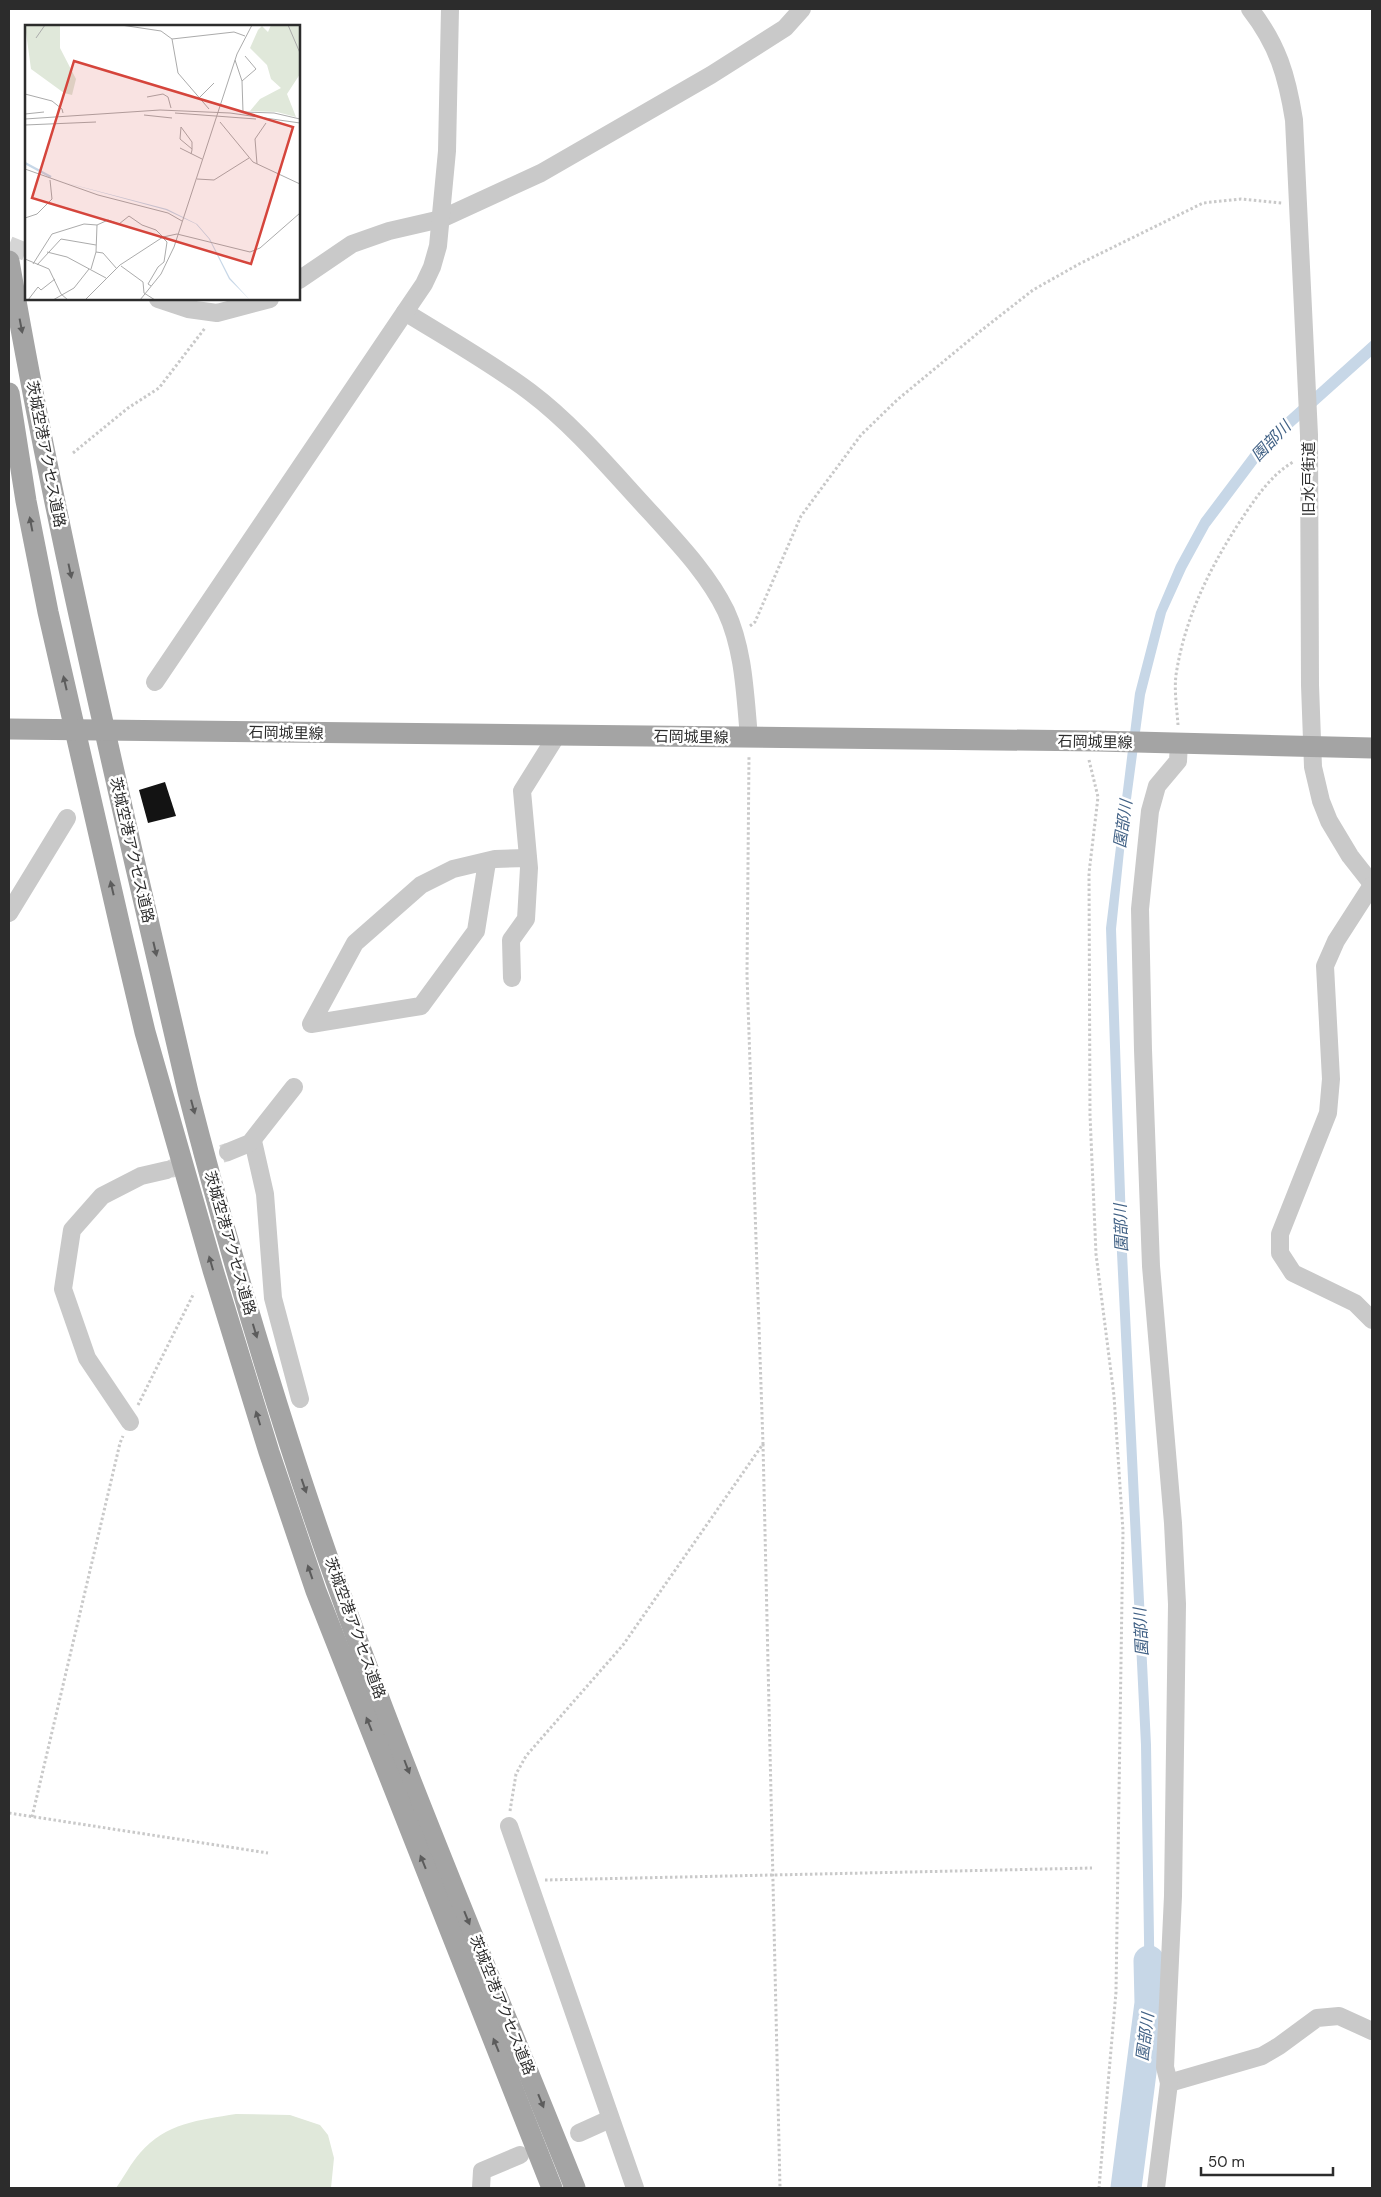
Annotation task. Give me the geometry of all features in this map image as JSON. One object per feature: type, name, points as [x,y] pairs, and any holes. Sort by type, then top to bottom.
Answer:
[{"type":"main road","name":"茨城空港アクセス道路","points":[[9,261],[56,502],[105,731],[190,1099],[234,1264],[290,1444],[338,1586],[415,1789],[575,2188]]},
{"type":"main road","name":"茨城空港アクセス道路","points":[[9,394],[26,501],[48,612],[145,1032],[213,1270],[269,1452],[316,1591],[552,2188]]},
{"type":"main road","name":"石岡城里線","points":[[9,730],[749,737],[1093,751],[1169,743],[1372,748]]},
{"type":"street","points":[[155,682],[406,312],[424,284],[432,267],[438,246],[447,151],[450,9]]},
{"type":"street","points":[[300,279],[352,244],[389,231],[441,219],[541,173],[711,75],[785,28],[802,9]]},
{"type":"street","name":"旧水戸街道","points":[[1250,9],[1273,43],[1288,82],[1294,120],[1309,435],[1311,745],[1316,786],[1328,821],[1350,856],[1372,884]]},
{"type":"street","points":[[161,300],[188,309],[217,313],[266,300]]},
{"type":"street","points":[[406,312],[491,365],[531,393],[582,438],[703,573],[726,612],[735,635],[744,680],[749,737]]},
{"type":"street","points":[[512,978],[511,940],[526,919],[528,858],[522,791],[557,735]]},
{"type":"street","points":[[1156,2188],[1169,2083],[1165,2067],[1173,1896],[1177,1604],[1173,1523],[1151,1266],[1140,909],[1150,812],[1157,786],[1178,761],[1169,743]]},
{"type":"street","points":[[9,913],[67,818]]},
{"type":"street","points":[[487,862],[476,931],[421,1006],[311,1024],[355,943],[421,885],[453,869],[495,859],[528,858]]},
{"type":"street","points":[[1372,884],[1336,941],[1325,966],[1331,1079],[1328,1113],[1280,1234],[1280,1254],[1293,1273],[1355,1303],[1372,1320]]},
{"type":"street","points":[[228,1152],[253,1141],[294,1087]]},
{"type":"street","points":[[253,1141],[266,1194],[273,1298],[300,1399]]},
{"type":"street","points":[[130,1422],[87,1358],[63,1289],[72,1230],[102,1196],[141,1176],[167,1170]]},
{"type":"street","points":[[509,1826],[635,2188]]},
{"type":"street","points":[[1169,2083],[1262,2056],[1317,2018],[1338,2016],[1372,2031]]},
{"type":"street","points":[[580,2133],[610,2120]]},
{"type":"street","points":[[481,2188],[482,2171],[520,2155]]},
{"type":"path","points":[[735,635],[747,630],[754,622],[801,516],[861,435],[897,400],[1033,290],[1079,264],[1203,202],[1241,199],[1297,204]]},
{"type":"path","points":[[73,453],[128,408],[159,388],[217,313]]},
{"type":"path","points":[[1169,743],[1176,677],[1187,626],[1208,575],[1237,526],[1265,485],[1286,466],[1308,453]]},
{"type":"path","points":[[749,737],[748,975],[762,1444],[780,2188]]},
{"type":"path","points":[[1093,751],[1098,797],[1088,873],[1090,1125],[1096,1254],[1114,1396],[1123,1531],[1116,1992],[1099,2188]]},
{"type":"path","points":[[32,1817],[120,1443],[194,1293]]},
{"type":"path","points":[[509,1826],[512,1790],[516,1774],[526,1756],[623,1645],[762,1444]]},
{"type":"path","points":[[9,1813],[268,1853]]},
{"type":"path","points":[[527,1880],[1092,1868]]},
{"type":"shaded area","points":[[236,2114],[290,2115],[320,2125],[328,2135],[334,2158],[331,2188],[116,2188],[140,2153],[161,2135],[184,2124]]},
{"type":"water","points":[[1372,340],[1372,356],[1267,450],[1209,527],[1186,569],[1166,613],[1145,695],[1124,851],[1116,929],[1127,1253],[1151,1745],[1155,2003],[1145,2003],[1141,1745],[1117,1253],[1106,928],[1135,693],[1156,612],[1176,565],[1201,519],[1259,442]]},
{"type":"building","points":[[165,782],[176,816],[148,823],[139,790]]},
{"type":"waterway","name":"園部川","points":[[1126,2188],[1150,2003],[1149,1961]]},
{"type":"tunnel","points":[[9,245],[25,252]]},
{"type":"tunnel","points":[[170,1169],[228,1152]]}]
